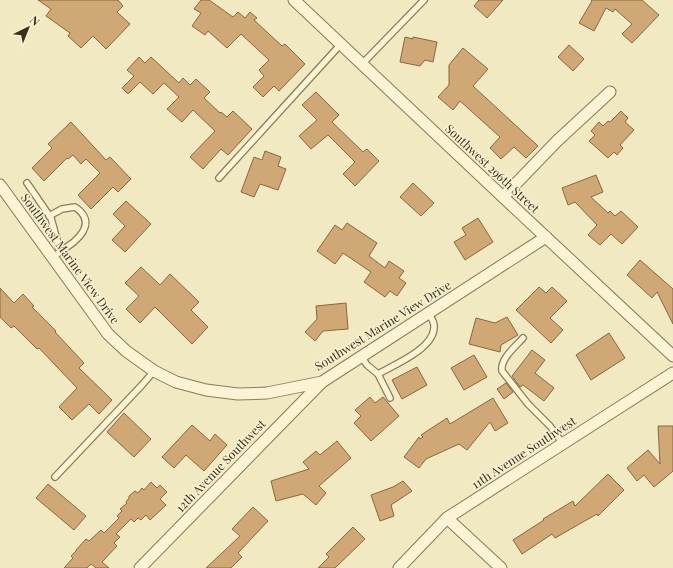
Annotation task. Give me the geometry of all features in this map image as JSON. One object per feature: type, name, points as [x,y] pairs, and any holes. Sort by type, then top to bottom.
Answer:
[{"type":"street","name":"Southwest 296th Street","points":[[294,0],[673,356]]},
{"type":"street","points":[[502,197],[557,141],[610,92]]},
{"type":"street","name":"Southwest Marine View Drive","points":[[0,185],[56,255],[108,334],[126,351],[154,371],[176,382],[206,390],[238,394],[267,392],[322,382],[546,237]]},
{"type":"street","name":"11th Avenue Southwest","points":[[399,568],[447,518],[673,373]]},
{"type":"street","name":"12th Avenue Southwest","points":[[140,568],[322,382]]},
{"type":"street","points":[[447,518],[501,568]]},
{"type":"lane","points":[[362,64],[424,0]]},
{"type":"lane","points":[[219,178],[341,44]]},
{"type":"lane","points":[[27,183],[49,216],[56,255],[68,247],[83,232],[86,226],[85,218],[75,207],[62,209],[49,216]]},
{"type":"lane","points":[[378,374],[423,348],[432,336],[434,328],[434,323],[428,313]]},
{"type":"lane","points":[[522,338],[505,359],[502,371],[528,404],[550,426],[563,444]]},
{"type":"lane","points":[[361,356],[367,365],[378,374],[390,398]]},
{"type":"lane","points":[[55,477],[154,371]]},
{"type":"building","points":[[38,0],[118,0],[123,6],[117,12],[130,24],[106,49],[93,36],[81,48],[68,36],[70,33],[46,16],[51,9]]},
{"type":"building","points":[[201,0],[209,0],[233,17],[238,12],[245,18],[250,12],[257,18],[254,20],[282,46],[285,44],[305,64],[279,91],[274,86],[263,97],[253,87],[264,76],[259,70],[269,60],[241,34],[227,48],[208,31],[205,35],[192,26],[201,13],[194,9]]},
{"type":"building","points":[[479,0],[503,0],[487,18],[474,6]]},
{"type":"building","points":[[591,0],[642,0],[659,15],[632,43],[622,34],[632,24],[615,9],[613,12],[606,8],[594,31],[579,23],[592,1]]},
{"type":"building","points":[[405,37],[413,39],[413,37],[437,42],[433,62],[425,60],[420,66],[400,62]]},
{"type":"building","points":[[569,45],[584,59],[573,71],[558,57]]},
{"type":"building","points":[[463,48],[488,69],[473,86],[538,146],[526,158],[514,147],[501,159],[490,148],[500,137],[460,101],[453,110],[438,97],[449,85],[449,65]]},
{"type":"building","points":[[139,57],[145,63],[151,57],[179,83],[183,78],[190,85],[196,79],[210,92],[204,98],[220,113],[221,112],[227,117],[233,111],[252,129],[228,155],[221,149],[203,169],[190,157],[215,131],[193,110],[182,122],[167,109],[179,97],[164,83],[153,94],[140,82],[128,94],[122,88],[134,76],[127,70]]},
{"type":"building","points":[[316,92],[339,115],[332,122],[363,152],[367,149],[379,161],[355,186],[343,174],[355,162],[328,135],[311,149],[299,136],[317,120],[302,105]]},
{"type":"building","points":[[621,111],[628,118],[625,122],[634,130],[620,145],[623,148],[617,155],[614,152],[608,158],[589,141],[595,135],[591,131],[599,122],[603,126],[608,121],[610,122]]},
{"type":"building","points":[[71,122],[106,160],[110,157],[131,179],[118,192],[113,187],[91,209],[78,195],[100,173],[86,159],[81,164],[73,155],[68,159],[67,158],[44,181],[32,168],[52,148],[48,144]]},
{"type":"building","points":[[265,151],[281,157],[278,166],[286,169],[278,190],[260,184],[254,197],[241,192],[254,157],[262,160]]},
{"type":"building","points":[[596,175],[603,192],[591,197],[608,213],[610,211],[615,216],[621,211],[638,227],[622,244],[611,234],[600,245],[588,235],[597,225],[575,202],[568,205],[562,188]]},
{"type":"building","points":[[413,183],[434,203],[421,216],[400,197]]},
{"type":"building","points":[[126,201],[151,224],[125,252],[112,240],[125,226],[113,214]]},
{"type":"building","points":[[478,218],[493,242],[465,260],[454,242],[466,235],[462,228]]},
{"type":"building","points":[[347,223],[377,243],[369,256],[385,268],[389,261],[404,271],[399,278],[406,283],[397,296],[390,291],[385,297],[364,282],[371,272],[343,253],[335,264],[317,251],[335,225],[342,230]]},
{"type":"building","points":[[640,260],[673,289],[673,324],[657,292],[652,298],[627,275]]},
{"type":"building","points":[[141,267],[160,285],[170,274],[199,302],[191,310],[208,327],[192,344],[155,307],[140,323],[126,309],[139,296],[125,283]]},
{"type":"building","points":[[539,287],[546,293],[552,287],[567,301],[550,318],[563,330],[551,343],[516,310]]},
{"type":"building","points":[[0,288],[14,303],[23,294],[34,306],[32,307],[56,331],[55,332],[84,363],[79,368],[112,400],[99,414],[89,404],[72,420],[59,407],[77,388],[39,348],[37,349],[14,326],[11,328],[0,317]]},
{"type":"building","points":[[346,303],[348,329],[323,331],[315,341],[305,332],[317,319],[316,306]]},
{"type":"building","points":[[507,317],[518,335],[501,345],[500,352],[469,344],[476,318],[495,323]]},
{"type":"building","points":[[609,333],[625,358],[591,380],[576,355]]},
{"type":"building","points":[[532,350],[545,360],[535,373],[554,388],[544,401],[523,385],[520,387],[512,376]]},
{"type":"building","points":[[474,355],[487,377],[464,390],[451,368]]},
{"type":"building","points":[[417,367],[427,385],[402,399],[392,380]]},
{"type":"building","points":[[506,383],[513,392],[504,399],[497,389]]},
{"type":"building","points":[[370,397],[375,403],[383,397],[399,416],[371,441],[354,423],[361,416],[355,410]]},
{"type":"building","points":[[493,398],[508,423],[495,431],[490,422],[467,450],[459,444],[426,459],[419,468],[404,457],[419,437],[420,439],[423,437],[421,435],[447,418],[450,424]]},
{"type":"building","points":[[124,413],[151,439],[134,457],[107,432]]},
{"type":"building","points":[[192,425],[210,441],[215,434],[227,445],[204,471],[186,455],[174,468],[162,457]]},
{"type":"building","points":[[658,426],[673,426],[673,471],[654,487],[644,475],[637,481],[627,468],[648,450],[660,464]]},
{"type":"building","points":[[337,441],[351,458],[319,486],[326,493],[316,505],[303,494],[276,501],[271,481],[309,469],[303,462],[316,451],[320,455]]},
{"type":"building","points":[[608,474],[624,490],[598,516],[597,514],[555,538],[552,534],[522,554],[513,540],[544,520],[543,519],[573,501],[575,506]]},
{"type":"building","points":[[403,481],[412,491],[391,505],[394,516],[380,521],[371,495],[393,487]]},
{"type":"building","points":[[151,482],[157,488],[160,485],[167,492],[160,499],[166,505],[150,520],[146,515],[141,520],[138,518],[134,522],[131,519],[116,534],[120,537],[114,543],[117,546],[102,562],[109,568],[96,568],[91,564],[87,568],[64,568],[73,558],[71,556],[86,539],[89,541],[101,530],[104,533],[119,518],[117,516],[122,511],[120,509],[127,503],[126,502],[129,496],[135,491],[138,493],[142,488],[144,490]]},
{"type":"building","points":[[48,484],[86,516],[74,530],[36,498]]},
{"type":"building","points":[[253,507],[268,521],[238,553],[242,557],[231,568],[206,568],[240,536],[232,529]]},
{"type":"building","points":[[353,527],[365,539],[335,568],[318,568],[329,557],[326,554]]}]
